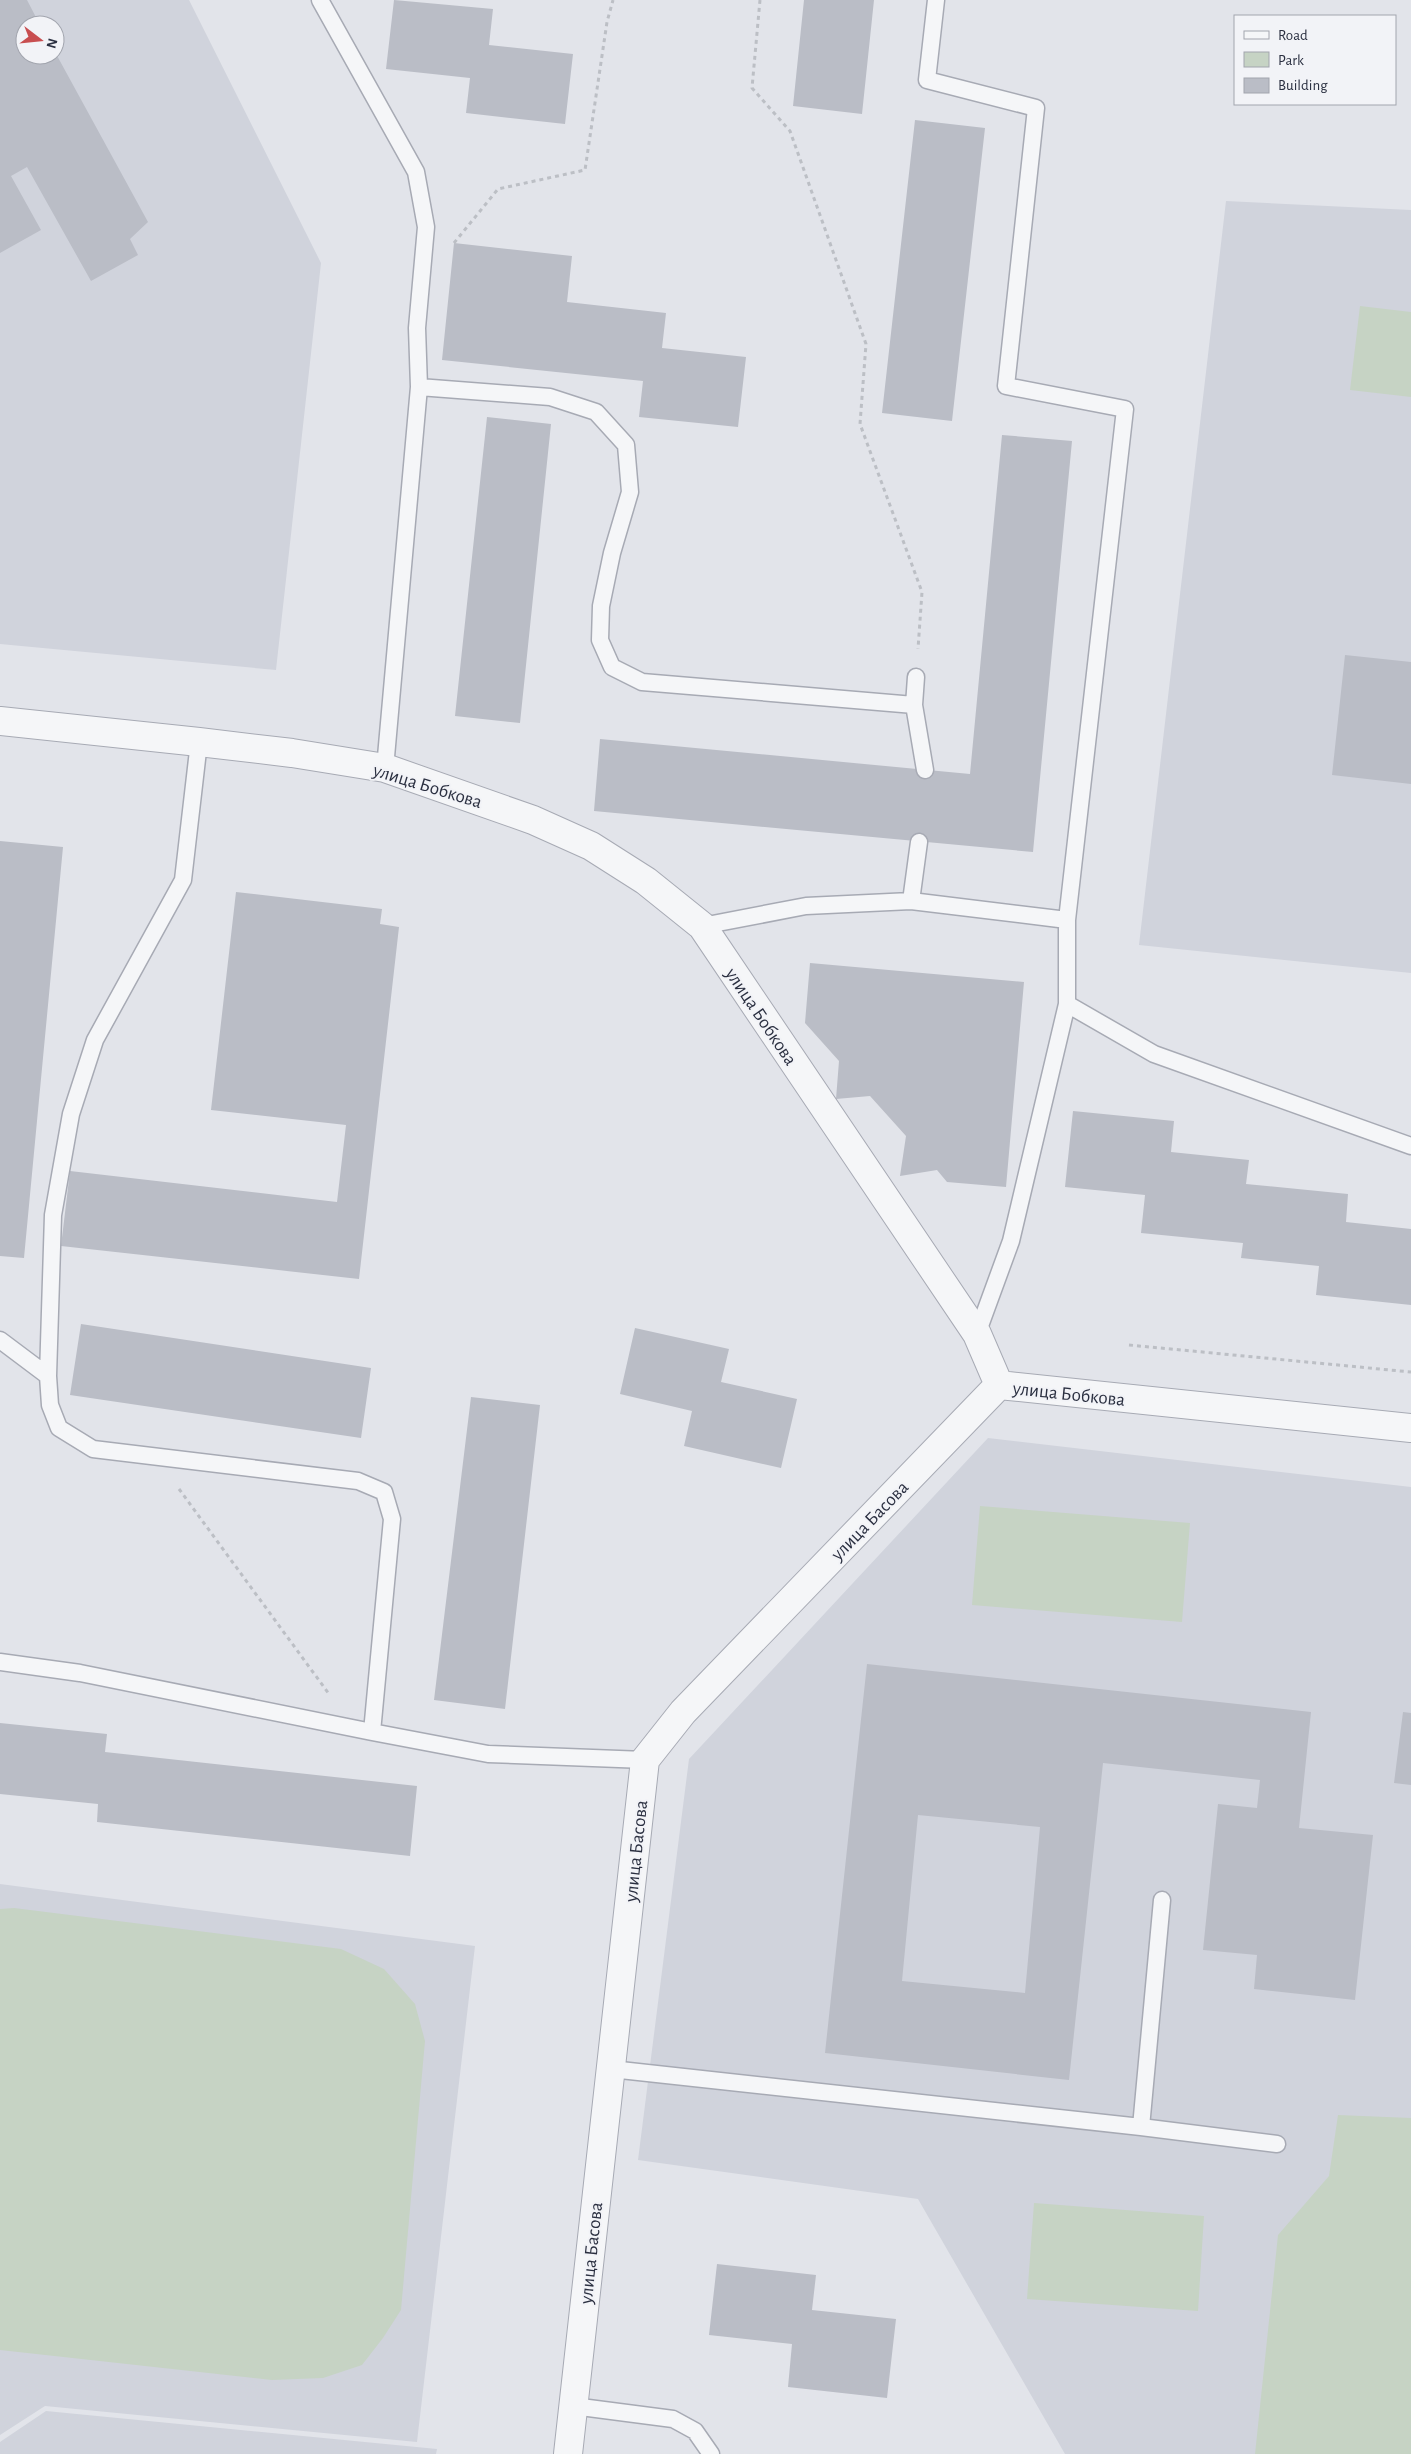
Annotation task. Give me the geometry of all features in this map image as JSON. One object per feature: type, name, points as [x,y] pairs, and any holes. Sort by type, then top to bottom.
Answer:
[{"type":"street","name":"улица Бобкова","points":[[0,721],[199,742],[384,768],[533,820],[591,846],[646,881],[702,926],[977,1334],[999,1385],[1411,1428]]},
{"type":"street","name":"улица Басова","points":[[568,2454],[645,1760],[683,1712],[999,1385]]},
{"type":"lane","points":[[320,0],[416,172],[426,227],[417,328],[419,387],[384,768]]},
{"type":"lane","points":[[936,0],[927,80],[1036,108],[1006,386],[1125,409],[1067,920],[1066,1004],[1012,1241],[977,1334]]},
{"type":"lane","points":[[419,387],[550,397],[596,412],[626,445],[630,492],[612,553],[601,606],[600,640],[612,667],[642,682],[914,705]]},
{"type":"lane","points":[[916,677],[914,705],[925,770]]},
{"type":"lane","points":[[199,742],[183,880],[95,1040],[71,1114],[53,1215],[48,1376],[50,1405],[59,1428],[93,1448],[156,1458],[358,1481],[384,1492],[392,1519],[372,1732]]},
{"type":"lane","points":[[911,901],[919,842]]},
{"type":"lane","points":[[702,926],[806,906],[911,901],[1067,920]]},
{"type":"lane","points":[[1066,1004],[1154,1054],[1411,1146]]},
{"type":"lane","points":[[0,1340],[48,1376]]},
{"type":"lane","points":[[0,1662],[80,1672],[355,1729],[488,1754],[645,1760]]},
{"type":"lane","points":[[1141,2127],[1162,1900]]},
{"type":"lane","points":[[611,2069],[1141,2127],[1277,2144]]},
{"type":"lane","points":[[573,2406],[673,2419],[695,2431],[711,2454]]},
{"type":"path","points":[[421,284],[498,189],[585,170],[607,22],[613,0]]},
{"type":"path","points":[[760,0],[752,88],[790,131],[866,344],[860,424],[922,592],[916,677]]},
{"type":"path","points":[[1129,1345],[1411,1372]]},
{"type":"path","points":[[156,1458],[355,1729]]},
{"type":"shaded area","points":[[0,0],[189,0],[321,263],[276,670],[0,644]]},
{"type":"shaded area","points":[[1226,201],[1411,210],[1411,973],[1139,945]]},
{"type":"shaded area","points":[[988,1438],[1411,1487],[1411,2454],[1065,2454],[918,2199],[638,2160],[689,1759]]},
{"type":"shaded area","points":[[0,1884],[475,1946],[417,2442],[45,2406],[0,2435]]},
{"type":"shaded area","points":[[46,2411],[437,2449],[436,2454],[0,2454],[0,2442]]},
{"type":"green space","points":[[1360,306],[1411,312],[1411,397],[1350,390]]},
{"type":"green space","points":[[980,1506],[1190,1523],[1182,1622],[972,1605]]},
{"type":"green space","points":[[14,1908],[341,1949],[384,1969],[415,2004],[425,2041],[401,2310],[383,2338],[362,2365],[323,2378],[272,2380],[0,2350],[0,1909]]},
{"type":"green space","points":[[1338,2115],[1411,2118],[1411,2454],[1255,2454],[1278,2235],[1329,2176]]},
{"type":"green space","points":[[1034,2203],[1204,2216],[1198,2311],[1027,2299]]},
{"type":"building","points":[[0,0],[27,0],[35,15],[15,15],[15,65],[62,65],[148,222],[130,239],[138,255],[91,281],[27,167],[11,176],[41,230],[0,253]]},
{"type":"building","points":[[394,0],[493,9],[489,45],[573,54],[565,124],[466,113],[470,78],[386,69]]},
{"type":"building","points":[[804,0],[874,0],[862,114],[793,106]]},
{"type":"building","points":[[915,120],[985,128],[952,421],[882,413]]},
{"type":"building","points":[[454,243],[572,256],[567,302],[666,313],[662,348],[746,357],[738,427],[639,417],[643,381],[442,360]]},
{"type":"building","points":[[487,417],[551,424],[520,723],[455,716]]},
{"type":"building","points":[[1002,435],[1072,441],[1033,852],[594,811],[600,739],[970,774]]},
{"type":"building","points":[[1345,655],[1411,662],[1411,784],[1332,775]]},
{"type":"building","points":[[0,841],[63,847],[24,1258],[0,1256]]},
{"type":"building","points":[[236,892],[382,909],[380,924],[399,927],[359,1279],[61,1246],[70,1171],[337,1202],[346,1125],[211,1110]]},
{"type":"building","points":[[810,963],[1024,982],[1006,1187],[947,1182],[937,1170],[900,1176],[906,1136],[870,1096],[836,1099],[839,1061],[805,1023]]},
{"type":"building","points":[[1073,1111],[1174,1121],[1171,1152],[1249,1160],[1246,1184],[1348,1194],[1346,1222],[1411,1229],[1411,1305],[1316,1295],[1319,1266],[1241,1258],[1243,1243],[1141,1233],[1145,1195],[1065,1187]]},
{"type":"building","points":[[81,1324],[371,1368],[361,1438],[70,1395]]},
{"type":"building","points":[[635,1328],[729,1349],[721,1382],[797,1399],[781,1468],[684,1446],[692,1411],[620,1394]]},
{"type":"building","points":[[471,1397],[540,1405],[505,1709],[434,1700]]},
{"type":"building","points":[[867,1664],[1311,1712],[1299,1828],[1373,1835],[1355,2000],[1254,1989],[1257,1955],[1203,1950],[1218,1804],[1257,1808],[1260,1780],[1103,1763],[1069,2080],[825,2053]],"holes":[[[918,1815],[1040,1827],[1025,1993],[902,1981]]]},
{"type":"building","points":[[1403,1712],[1411,1713],[1411,1785],[1394,1783]]},
{"type":"building","points":[[0,1723],[107,1734],[105,1752],[417,1786],[410,1856],[97,1822],[98,1804],[0,1794]]},
{"type":"building","points":[[717,2264],[816,2275],[812,2310],[896,2319],[887,2398],[788,2387],[792,2344],[709,2335]]}]
